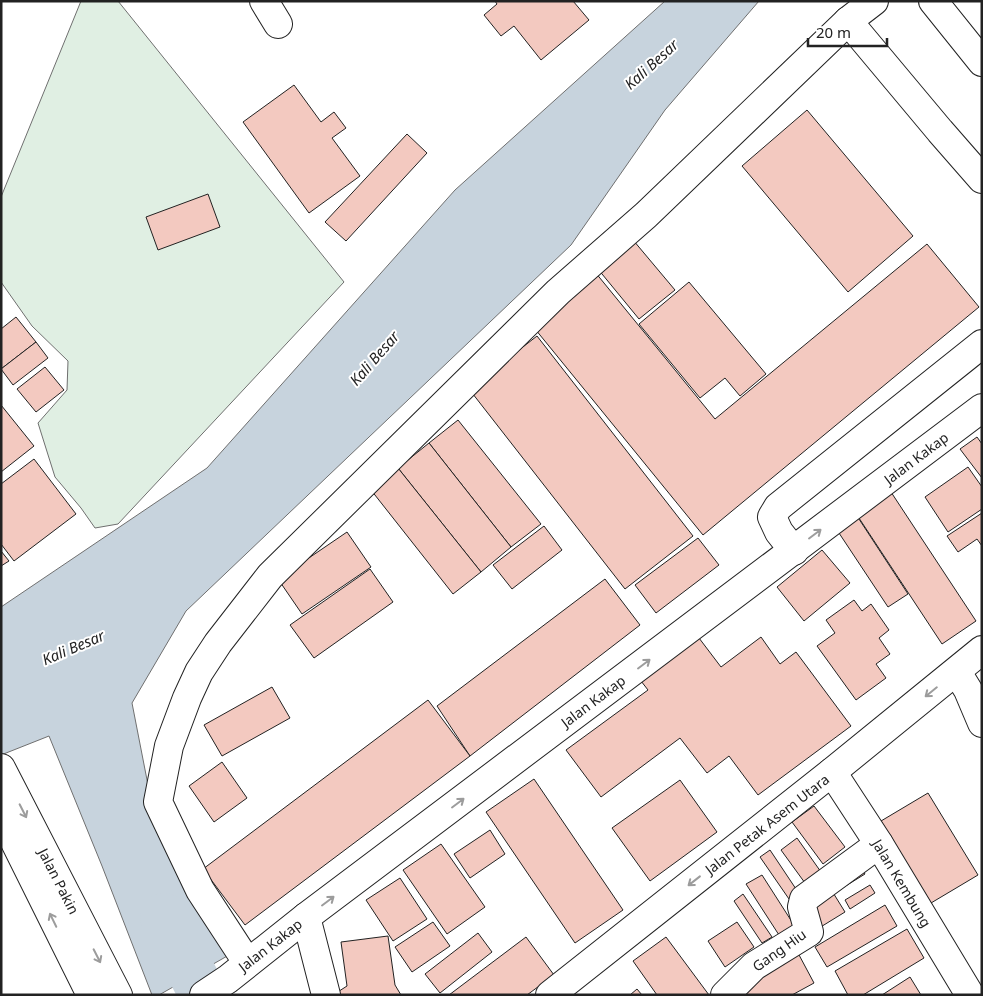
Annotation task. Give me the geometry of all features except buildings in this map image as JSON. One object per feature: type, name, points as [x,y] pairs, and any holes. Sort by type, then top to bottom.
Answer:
[{"type":"main road","points":[[264,1],[278,24]]},
{"type":"main road","points":[[238,971],[158,802],[169,746],[187,698],[199,672],[218,643],[270,576],[558,292],[646,215],[848,21],[874,1]]},
{"type":"main road","points":[[938,8],[982,62]]},
{"type":"main road","points":[[938,8],[982,73]]},
{"type":"main road","points":[[848,21],[982,179]]},
{"type":"main road","points":[[794,551],[775,525],[772,517],[778,507],[982,344]]},
{"type":"main road","name":"Jalan Kakap","points":[[204,995],[982,408]]},
{"type":"main road","name":"Jalan Petak Asem Utara","points":[[550,995],[832,772],[982,650]]},
{"type":"main road","points":[[957,672],[968,690],[982,723]]},
{"type":"main road","name":"Jalan Pakin","points":[[1,768],[118,995]]},
{"type":"main road","name":"Jalan Kembung","points":[[832,772],[879,844],[970,995]]},
{"type":"main road","name":"Jalan Pakin","points":[[1,814],[91,995]]},
{"type":"main road","name":"Gang Hiu","points":[[725,995],[754,966],[809,932],[802,908],[804,899],[879,844]]},
{"type":"main road","points":[[306,917],[326,995]]},
{"type":"green space","points":[[81,1],[118,1],[344,282],[118,524],[95,528],[55,477],[38,423],[67,390],[68,361],[32,326],[1,282],[1,197]]},
{"type":"water","name":"Kali Besar","points":[[665,1],[759,1],[665,110],[571,245],[186,611],[132,703],[148,785],[229,955],[159,995],[152,995],[49,736],[1,755],[1,607],[207,468],[455,190]]},
{"type":"waterway","points":[[164,917],[203,995]]}]
